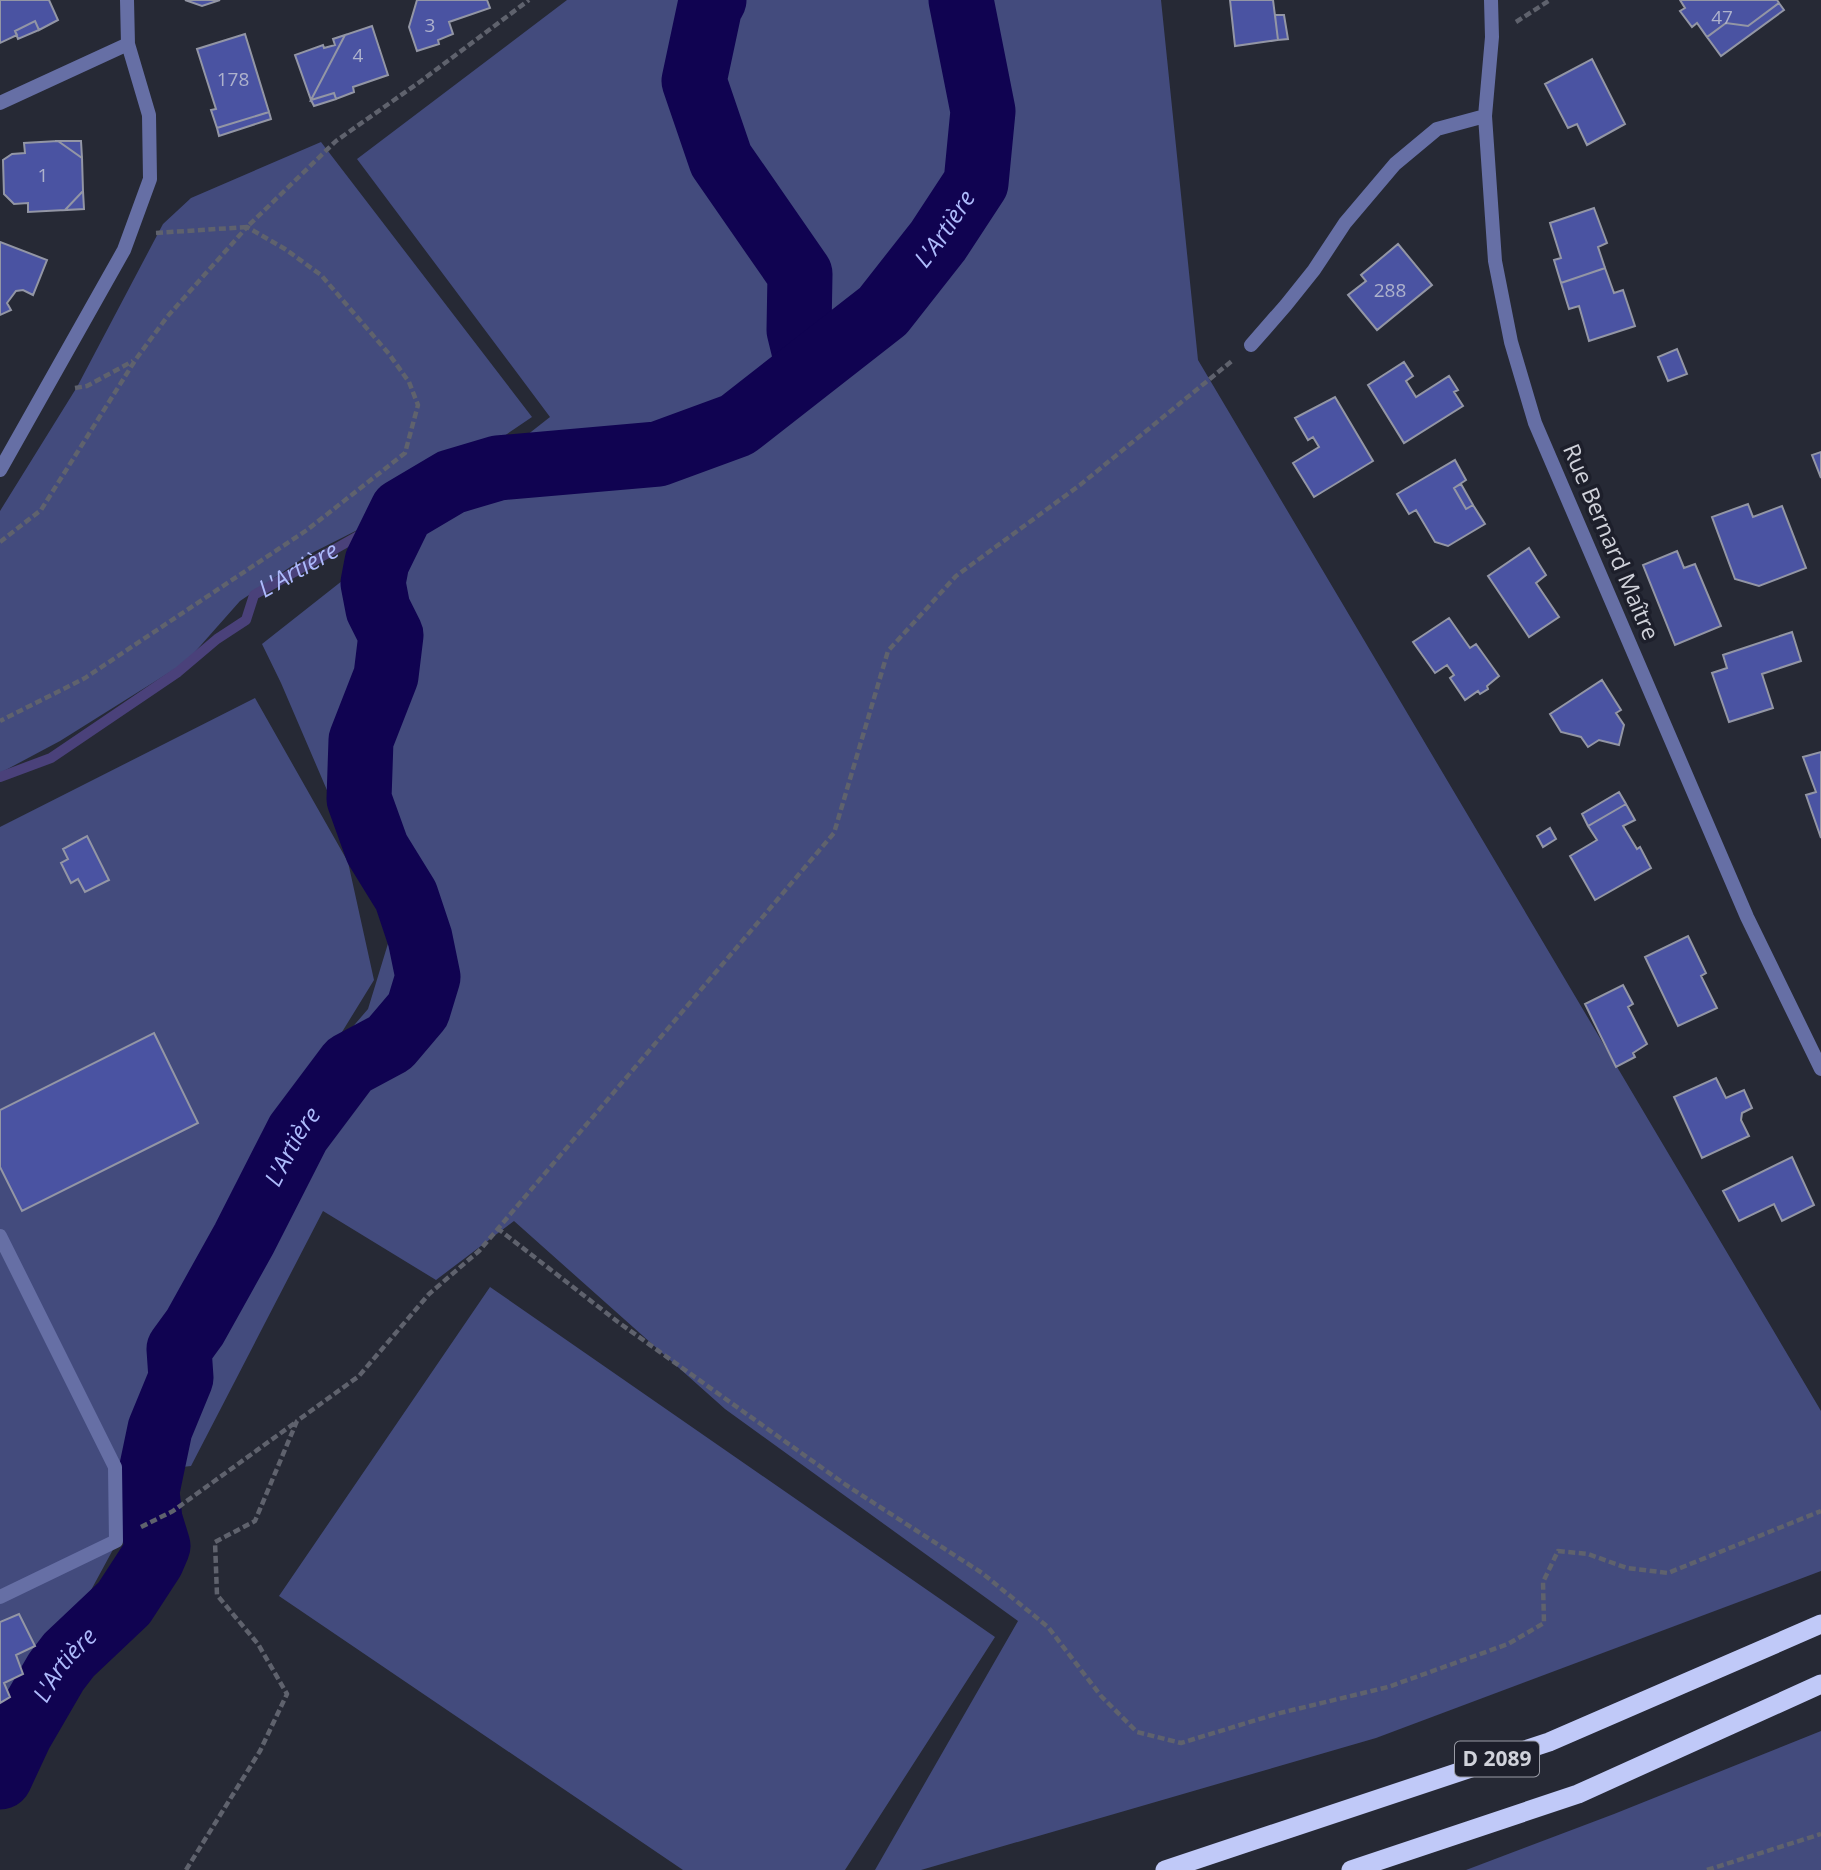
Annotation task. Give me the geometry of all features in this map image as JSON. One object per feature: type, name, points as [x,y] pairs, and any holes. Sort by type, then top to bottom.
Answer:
[{"type":"highway","name":"D 2089","points":[[1165,1870],[1549,1742],[1821,1625]]},
{"type":"highway","name":"D 2089","points":[[1350,1870],[1578,1794],[1821,1684]]},
{"type":"street","points":[[0,470],[47,391],[124,250],[150,178],[149,115],[128,44],[127,0]]},
{"type":"street","name":"Rue Bernard Maître","points":[[1491,0],[1492,37],[1485,116],[1495,261],[1511,342],[1535,423],[1747,917],[1821,1069]]},
{"type":"street","points":[[0,103],[128,44]]},
{"type":"street","points":[[1251,345],[1300,288],[1345,223],[1395,164],[1437,129],[1485,116]]},
{"type":"street","points":[[0,1236],[115,1467],[116,1541],[0,1597]]},
{"type":"path","points":[[0,542],[41,510],[136,359],[167,317],[247,227],[336,141],[529,0]]},
{"type":"path","points":[[1492,37],[1550,0]]},
{"type":"path","points":[[0,721],[85,678],[307,530],[405,453],[418,405],[409,382],[321,275],[285,249],[247,227],[156,234],[138,213]]},
{"type":"path","points":[[116,1541],[173,1511],[359,1376],[429,1294],[479,1251],[834,833],[888,651],[956,576],[1080,485],[1251,345]]},
{"type":"path","points":[[47,391],[87,386],[136,359]]},
{"type":"path","points":[[497,1228],[618,1322],[846,1485],[982,1573],[1048,1627],[1101,1696],[1137,1732],[1181,1742],[1276,1714],[1388,1688],[1508,1644],[1544,1623],[1543,1582],[1558,1551],[1588,1554],[1627,1568],[1668,1573],[1821,1511]]},
{"type":"path","points":[[186,1870],[260,1751],[287,1693],[258,1644],[217,1595],[215,1542],[255,1521],[298,1421]]},
{"type":"path","points":[[1707,1870],[1821,1834]]},
{"type":"shaded area","points":[[567,0],[1161,0],[1198,360],[1821,1411],[1821,1571],[1376,1738],[921,1870],[875,1870],[1018,1621],[725,1409],[514,1221],[436,1280],[323,1211],[191,1466],[140,1472],[135,1509],[77,1616],[0,1732],[0,827],[255,698],[348,862],[374,980],[326,1058],[368,1009],[390,937],[262,644],[550,417],[357,159]]},
{"type":"shaded area","points":[[321,142],[532,417],[389,514],[308,555],[240,601],[186,662],[60,741],[0,773],[0,511],[77,387],[163,224],[191,198]]},
{"type":"shaded area","points":[[490,1287],[995,1637],[845,1870],[683,1870],[279,1596]]},
{"type":"shaded area","points":[[1821,1731],[1821,1870],[1466,1870],[1614,1814]]},
{"type":"building","points":[[0,0],[49,0],[58,20],[39,30],[35,21],[15,31],[17,35],[0,43]]},
{"type":"building","points":[[185,0],[220,0],[202,6]]},
{"type":"building","points":[[417,0],[487,0],[490,8],[449,22],[453,34],[438,40],[439,44],[417,51],[409,27]]},
{"type":"building","points":[[1230,0],[1273,0],[1278,40],[1235,46]]},
{"type":"building","points":[[1680,0],[1777,0],[1779,3],[1748,26],[1726,23],[1707,37],[1697,23],[1692,27],[1680,11],[1685,8]]},
{"type":"building","points":[[1779,3],[1784,10],[1721,56],[1707,37],[1726,23],[1748,26]]},
{"type":"building","points":[[1275,15],[1284,15],[1288,39],[1278,40]]},
{"type":"building","points":[[35,21],[39,30],[18,39],[15,31]]},
{"type":"building","points":[[372,26],[388,75],[353,87],[354,92],[336,99],[334,93],[311,100],[345,35]]},
{"type":"building","points":[[245,34],[269,112],[217,128],[211,110],[216,109],[197,49]]},
{"type":"building","points":[[345,35],[311,100],[295,55],[323,45],[324,48],[335,45],[333,39]]},
{"type":"building","points":[[1592,59],[1625,124],[1587,145],[1577,124],[1568,128],[1545,84]]},
{"type":"building","points":[[334,93],[336,99],[314,106],[311,100]]},
{"type":"building","points":[[269,112],[271,119],[219,136],[217,128]]},
{"type":"building","points":[[58,141],[82,158],[83,191],[65,210],[28,212],[28,203],[14,204],[4,194],[3,160],[12,154],[25,153],[24,143]]},
{"type":"building","points":[[58,141],[81,141],[82,158]]},
{"type":"building","points":[[83,191],[84,209],[65,210]]},
{"type":"building","points":[[1594,208],[1607,243],[1598,247],[1605,268],[1561,283],[1554,260],[1561,258],[1550,223]]},
{"type":"building","points":[[0,242],[47,260],[33,295],[23,290],[16,291],[7,303],[11,310],[0,315]]},
{"type":"building","points":[[1398,244],[1432,285],[1377,330],[1348,295],[1366,281],[1361,275]]},
{"type":"building","points":[[1605,268],[1614,293],[1623,290],[1635,326],[1589,341],[1579,306],[1569,309],[1561,283]]},
{"type":"building","points":[[1677,349],[1687,374],[1668,381],[1658,357]]},
{"type":"building","points":[[1404,362],[1413,376],[1406,381],[1416,397],[1449,376],[1458,390],[1454,392],[1463,406],[1404,443],[1368,385]]},
{"type":"building","points":[[1335,397],[1373,461],[1314,497],[1293,463],[1319,447],[1313,437],[1308,440],[1295,418]]},
{"type":"building","points":[[1821,452],[1821,478],[1812,455]]},
{"type":"building","points":[[1455,460],[1466,480],[1454,488],[1466,509],[1473,505],[1485,524],[1448,546],[1435,542],[1416,510],[1409,514],[1397,494]]},
{"type":"building","points":[[1461,484],[1473,505],[1466,509],[1454,488]]},
{"type":"building","points":[[1748,504],[1753,517],[1782,506],[1806,568],[1759,586],[1735,579],[1712,517]]},
{"type":"building","points":[[1529,548],[1546,575],[1536,583],[1559,617],[1529,637],[1488,576]]},
{"type":"building","points":[[1677,551],[1684,568],[1695,564],[1721,626],[1675,645],[1643,565]]},
{"type":"building","points":[[1449,618],[1470,648],[1476,644],[1499,676],[1487,686],[1488,689],[1480,694],[1478,691],[1465,700],[1450,678],[1454,675],[1447,665],[1435,673],[1413,642]]},
{"type":"building","points":[[1792,632],[1801,661],[1762,674],[1773,708],[1729,722],[1712,673],[1727,668],[1723,655]]},
{"type":"building","points":[[1602,680],[1621,710],[1616,713],[1624,725],[1619,745],[1599,740],[1588,747],[1581,737],[1561,732],[1550,714]]},
{"type":"building","points":[[1821,752],[1821,838],[1806,795],[1816,792],[1803,757]]},
{"type":"building","points":[[1619,792],[1626,804],[1588,826],[1582,814]]},
{"type":"building","points":[[1626,804],[1635,820],[1623,826],[1637,849],[1640,847],[1651,868],[1595,900],[1570,856],[1597,840],[1588,826]]},
{"type":"building","points":[[1550,828],[1556,839],[1543,847],[1537,836]]},
{"type":"building","points":[[87,836],[109,880],[85,892],[78,879],[71,883],[61,863],[68,859],[63,849]]},
{"type":"building","points":[[1688,936],[1706,973],[1701,976],[1717,1008],[1678,1026],[1645,957]]},
{"type":"building","points":[[1623,985],[1633,1004],[1628,1007],[1647,1044],[1633,1053],[1635,1057],[1616,1067],[1585,1004]]},
{"type":"building","points":[[154,1033],[198,1123],[22,1211],[0,1167],[0,1110]]},
{"type":"building","points":[[1716,1078],[1726,1098],[1744,1090],[1752,1108],[1742,1113],[1741,1120],[1749,1136],[1702,1158],[1674,1097]]},
{"type":"building","points":[[1792,1157],[1814,1205],[1782,1221],[1774,1204],[1739,1221],[1723,1191]]},
{"type":"building","points":[[19,1614],[35,1646],[16,1655],[23,1674],[4,1683],[10,1697],[0,1703],[0,1622]]},
{"type":"waterway","name":"L'Artière","points":[[714,0],[710,6],[694,81],[721,160],[800,274],[799,330],[808,367]]},
{"type":"waterway","name":"L'Artière","points":[[0,1777],[20,1734],[56,1672],[69,1655],[124,1603],[158,1546],[150,1520],[147,1491],[160,1429],[181,1378],[179,1349],[195,1327],[244,1239],[298,1133],[349,1065],[390,1043],[418,1010],[428,977],[420,938],[406,896],[377,849],[359,799],[361,740],[386,676],[391,635],[378,609],[373,583],[377,562],[402,511],[451,482],[498,468],[658,454],[737,425],[883,311],[938,241],[976,183],[983,111],[961,0]]},
{"type":"waterway","name":"L'Artière","points":[[0,777],[51,758],[178,672],[217,639],[246,620],[254,595],[402,511]]}]
